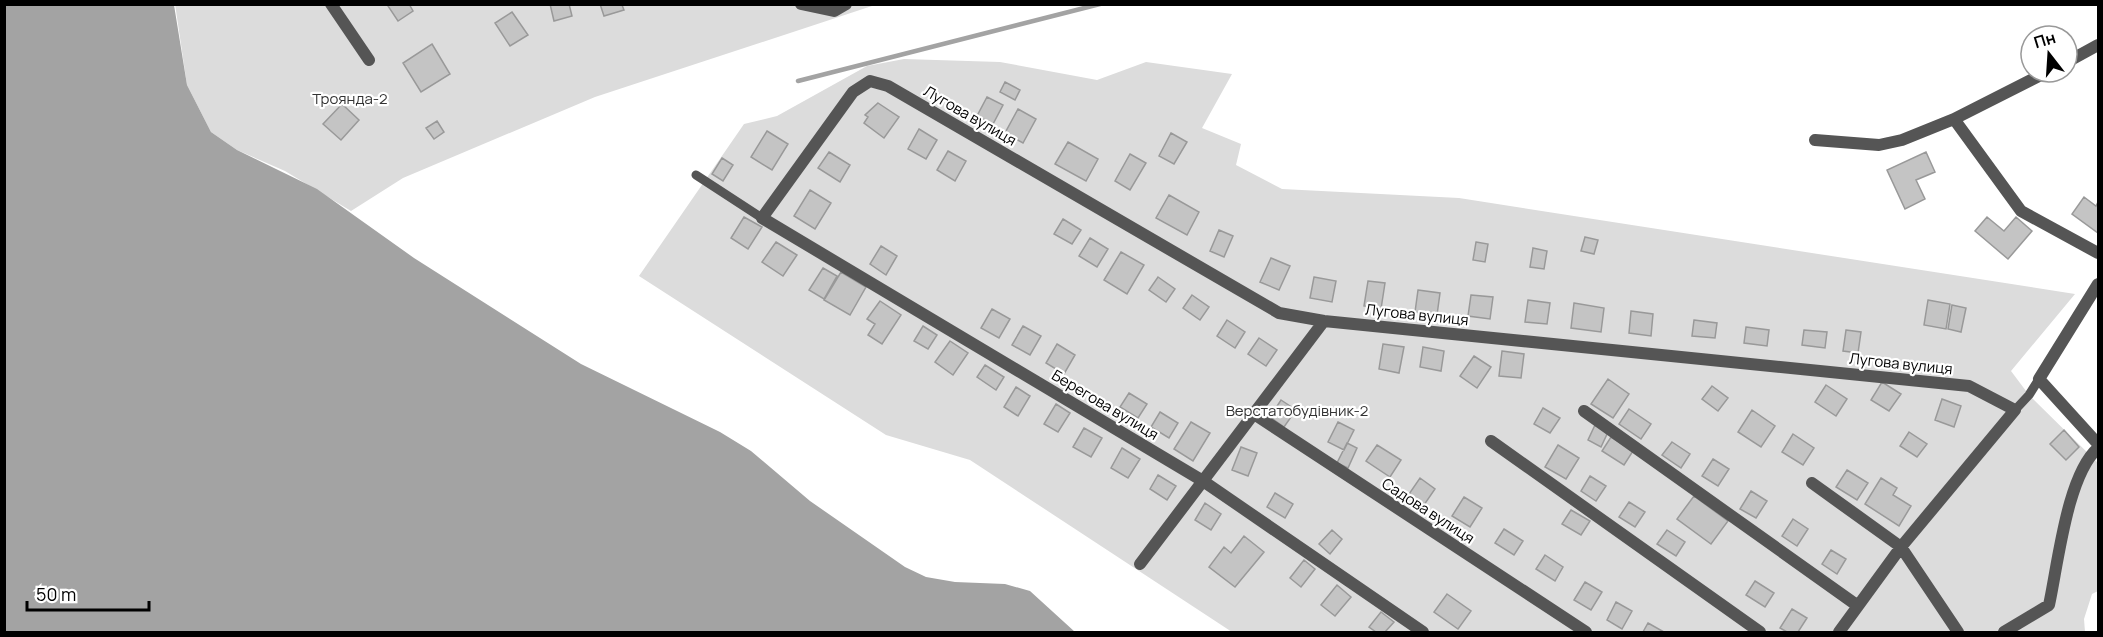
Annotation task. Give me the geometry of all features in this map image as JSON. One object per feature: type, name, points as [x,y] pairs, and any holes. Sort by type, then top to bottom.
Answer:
[{"type":"street","points":[[331,4],[369,60]]},
{"type":"street","points":[[801,4],[834,11],[846,4]]},
{"type":"street","points":[[2079,55],[2098,45]]},
{"type":"street","name":"Лугова вулиця","points":[[762,218],[853,92],[870,81],[888,86],[1278,313],[1323,321],[1969,386],[2015,410]]},
{"type":"street","points":[[1815,140],[1879,145],[1902,140],[1954,119],[2023,84]]},
{"type":"street","points":[[1954,119],[2021,211],[2098,254]]},
{"type":"street","name":"Берегова вулиця","points":[[762,218],[1203,481],[1423,633]]},
{"type":"street","points":[[2004,633],[2049,604],[2073,492],[2090,455],[2098,446],[2039,378],[2098,284]]},
{"type":"street","points":[[1140,564],[1323,321]]},
{"type":"street","points":[[1839,633],[1901,547],[2015,410]]},
{"type":"street","points":[[1584,411],[1858,606]]},
{"type":"street","name":"Садова вулиця","points":[[1254,414],[1586,633]]},
{"type":"street","points":[[1491,441],[1760,633]]},
{"type":"street","points":[[1812,483],[1901,547],[1958,633]]},
{"type":"lane","points":[[696,175],[762,218]]},
{"type":"lane","points":[[2015,410],[2029,395],[2039,378]]},
{"type":"green space","name":"Троянда-2","points":[[175,4],[875,5],[595,97],[403,178],[351,211],[285,171],[237,150],[211,132],[187,85]]},
{"type":"green space","name":"Верстатобудівник-2","points":[[904,59],[1000,62],[1097,80],[1146,62],[1232,74],[1202,128],[1241,144],[1236,165],[1282,189],[1459,198],[2075,294],[2011,371],[2029,395],[2098,463],[2098,591],[2092,594],[2084,619],[2085,632],[1232,632],[970,460],[886,435],[639,276],[744,124],[777,116],[867,66]]},
{"type":"shaded area","points":[[4,5],[174,5],[187,85],[211,132],[237,150],[317,189],[414,258],[581,364],[720,432],[751,451],[810,501],[905,567],[926,577],[955,582],[1005,584],[1030,591],[1075,632],[5,632]]},
{"type":"building","points":[[409,4],[413,11],[398,21],[388,6]]},
{"type":"building","points":[[550,4],[569,4],[572,16],[554,21]]},
{"type":"building","points":[[600,4],[625,4],[622,5],[624,10],[604,16]]},
{"type":"building","points":[[512,12],[528,35],[510,46],[495,23]]},
{"type":"building","points":[[432,44],[450,74],[421,92],[403,63]]},
{"type":"building","points":[[1005,82],[1020,90],[1015,100],[1000,92]]},
{"type":"building","points":[[987,97],[1003,105],[993,124],[977,116]]},
{"type":"building","points":[[878,103],[899,117],[884,138],[864,123],[868,117],[865,115]]},
{"type":"building","points":[[342,104],[359,120],[341,140],[323,124]]},
{"type":"building","points":[[1018,109],[1036,119],[1023,143],[1005,133]]},
{"type":"building","points":[[437,121],[444,132],[434,139],[426,128]]},
{"type":"building","points":[[919,129],[937,140],[926,159],[908,149]]},
{"type":"building","points":[[767,131],[788,144],[772,170],[751,157]]},
{"type":"building","points":[[1171,133],[1187,142],[1174,164],[1159,156]]},
{"type":"building","points":[[1068,142],[1098,159],[1086,181],[1055,164]]},
{"type":"building","points":[[948,151],[966,161],[955,181],[937,170]]},
{"type":"building","points":[[829,152],[850,165],[840,182],[818,168]]},
{"type":"building","points":[[1926,152],[1935,172],[1916,180],[1925,199],[1905,209],[1887,170]]},
{"type":"building","points":[[1130,154],[1146,163],[1130,190],[1115,181]]},
{"type":"building","points":[[722,158],[733,165],[723,181],[712,174]]},
{"type":"building","points":[[810,190],[831,203],[815,229],[794,216]]},
{"type":"building","points":[[1169,195],[1199,212],[1187,235],[1156,218]]},
{"type":"building","points":[[2084,197],[2096,206],[2098,202],[2098,233],[2072,214]]},
{"type":"building","points":[[744,217],[762,227],[748,249],[731,238]]},
{"type":"building","points":[[1987,217],[2004,231],[2016,217],[2032,231],[2008,259],[1975,231]]},
{"type":"building","points":[[1063,219],[1081,230],[1072,244],[1054,234]]},
{"type":"building","points":[[1219,230],[1233,236],[1224,257],[1210,251]]},
{"type":"building","points":[[1585,237],[1598,240],[1594,254],[1581,251]]},
{"type":"building","points":[[1090,238],[1108,249],[1097,267],[1079,256]]},
{"type":"building","points":[[776,242],[797,255],[783,276],[762,262]]},
{"type":"building","points":[[1476,242],[1488,244],[1485,262],[1473,260]]},
{"type":"building","points":[[881,246],[897,256],[886,275],[870,264]]},
{"type":"building","points":[[1533,248],[1547,251],[1544,269],[1530,267]]},
{"type":"building","points":[[1121,252],[1144,265],[1127,294],[1104,280]]},
{"type":"building","points":[[1271,258],[1290,266],[1279,290],[1260,282]]},
{"type":"building","points":[[823,268],[837,276],[824,299],[809,290]]},
{"type":"building","points":[[841,272],[866,287],[850,315],[824,300]]},
{"type":"building","points":[[1158,277],[1175,289],[1166,302],[1149,290]]},
{"type":"building","points":[[1314,277],[1336,281],[1332,302],[1310,298]]},
{"type":"building","points":[[1368,281],[1385,283],[1381,309],[1364,306]]},
{"type":"building","points":[[1418,290],[1440,293],[1437,315],[1415,312]]},
{"type":"building","points":[[1192,295],[1209,307],[1200,320],[1183,308]]},
{"type":"building","points":[[1471,295],[1493,297],[1490,319],[1468,316]]},
{"type":"building","points":[[1528,300],[1550,303],[1547,324],[1525,322]]},
{"type":"building","points":[[1928,300],[1950,304],[1946,329],[1924,325]]},
{"type":"building","points":[[880,301],[901,315],[882,344],[868,335],[875,324],[867,319]]},
{"type":"building","points":[[1574,303],[1604,308],[1601,332],[1571,328]]},
{"type":"building","points":[[1952,305],[1966,308],[1961,332],[1948,329]]},
{"type":"building","points":[[992,309],[1010,319],[999,338],[981,328]]},
{"type":"building","points":[[1631,311],[1653,314],[1651,336],[1629,333]]},
{"type":"building","points":[[1227,320],[1245,332],[1235,348],[1217,336]]},
{"type":"building","points":[[1694,320],[1717,323],[1715,338],[1692,336]]},
{"type":"building","points":[[923,326],[937,335],[928,349],[914,341]]},
{"type":"building","points":[[1023,326],[1041,336],[1030,355],[1012,345]]},
{"type":"building","points":[[1746,327],[1769,330],[1767,346],[1744,343]]},
{"type":"building","points":[[1804,330],[1827,332],[1825,348],[1802,345]]},
{"type":"building","points":[[1846,330],[1861,332],[1858,353],[1843,351]]},
{"type":"building","points":[[1259,338],[1277,350],[1266,366],[1248,354]]},
{"type":"building","points":[[950,341],[968,353],[953,375],[935,362]]},
{"type":"building","points":[[1057,344],[1075,355],[1064,374],[1046,363]]},
{"type":"building","points":[[1383,344],[1404,347],[1399,373],[1379,369]]},
{"type":"building","points":[[1423,347],[1444,351],[1441,371],[1420,367]]},
{"type":"building","points":[[1502,351],[1524,354],[1521,378],[1499,376]]},
{"type":"building","points":[[1474,356],[1491,367],[1477,388],[1460,376]]},
{"type":"building","points":[[985,365],[1004,377],[996,390],[977,377]]},
{"type":"building","points":[[1608,379],[1629,394],[1613,418],[1591,404]]},
{"type":"building","points":[[1882,382],[1901,394],[1889,411],[1871,400]]},
{"type":"building","points":[[1826,385],[1847,399],[1836,416],[1815,402]]},
{"type":"building","points":[[1712,386],[1728,398],[1718,411],[1702,399]]},
{"type":"building","points":[[1016,387],[1030,396],[1018,416],[1004,407]]},
{"type":"building","points":[[1129,393],[1147,404],[1138,418],[1120,407]]},
{"type":"building","points":[[1942,399],[1961,406],[1954,427],[1935,420]]},
{"type":"building","points":[[1281,400],[1296,410],[1284,427],[1270,417]]},
{"type":"building","points":[[1056,404],[1070,413],[1058,432],[1044,424]]},
{"type":"building","points":[[1543,408],[1560,418],[1550,433],[1534,424]]},
{"type":"building","points":[[1629,409],[1651,424],[1641,439],[1619,424]]},
{"type":"building","points":[[1752,410],[1775,426],[1761,447],[1738,432]]},
{"type":"building","points":[[1160,412],[1178,423],[1169,438],[1151,427]]},
{"type":"building","points":[[1191,422],[1210,433],[1193,461],[1174,449]]},
{"type":"building","points":[[1338,422],[1354,430],[1344,450],[1328,442]]},
{"type":"building","points":[[1595,425],[1608,432],[1601,447],[1588,440]]},
{"type":"building","points":[[1084,428],[1102,438],[1091,457],[1073,447]]},
{"type":"building","points":[[2064,430],[2079,447],[2066,460],[2050,444]]},
{"type":"building","points":[[1909,432],[1927,444],[1917,457],[1900,446]]},
{"type":"building","points":[[1793,434],[1814,448],[1803,465],[1782,452]]},
{"type":"building","points":[[1611,437],[1633,451],[1624,465],[1602,451]]},
{"type":"building","points":[[1672,442],[1690,454],[1681,468],[1662,455]]},
{"type":"building","points":[[1347,443],[1357,448],[1348,468],[1337,463]]},
{"type":"building","points":[[1377,445],[1401,460],[1390,477],[1366,461]]},
{"type":"building","points":[[1558,445],[1579,458],[1566,479],[1545,467]]},
{"type":"building","points":[[1241,447],[1257,453],[1248,476],[1232,470]]},
{"type":"building","points":[[1122,448],[1140,459],[1128,478],[1111,468]]},
{"type":"building","points":[[1713,459],[1729,469],[1718,486],[1702,476]]},
{"type":"building","points":[[1847,470],[1868,483],[1857,500],[1836,487]]},
{"type":"building","points":[[1158,475],[1176,486],[1167,500],[1150,489]]},
{"type":"building","points":[[1590,476],[1606,486],[1596,501],[1581,491]]},
{"type":"building","points":[[1420,478],[1435,489],[1424,505],[1409,494]]},
{"type":"building","points":[[1881,478],[1897,488],[1893,495],[1911,506],[1899,526],[1865,504]]},
{"type":"building","points":[[1751,491],[1767,501],[1756,518],[1740,509]]},
{"type":"building","points":[[1275,493],[1293,504],[1285,518],[1267,507]]},
{"type":"building","points":[[1694,496],[1728,521],[1711,544],[1677,519]]},
{"type":"building","points":[[1464,497],[1482,508],[1470,527],[1452,516]]},
{"type":"building","points":[[1629,502],[1645,512],[1635,527],[1619,517]]},
{"type":"building","points":[[1205,503],[1221,514],[1211,530],[1195,520]]},
{"type":"building","points":[[1571,510],[1590,521],[1581,535],[1562,524]]},
{"type":"building","points":[[1793,519],[1808,529],[1797,546],[1782,536]]},
{"type":"building","points":[[1504,529],[1523,541],[1514,555],[1495,543]]},
{"type":"building","points":[[1332,530],[1342,539],[1330,554],[1319,544]]},
{"type":"building","points":[[1667,530],[1685,542],[1676,556],[1657,544]]},
{"type":"building","points":[[1244,536],[1264,552],[1235,587],[1209,567],[1224,547],[1231,553]]},
{"type":"building","points":[[1831,550],[1846,559],[1837,574],[1822,564]]},
{"type":"building","points":[[1545,555],[1563,567],[1555,581],[1536,569]]},
{"type":"building","points":[[1304,560],[1315,569],[1301,587],[1290,578]]},
{"type":"building","points":[[1755,581],[1774,593],[1765,607],[1746,595]]},
{"type":"building","points":[[1585,582],[1602,592],[1591,610],[1574,600]]},
{"type":"building","points":[[1337,585],[1351,597],[1335,616],[1321,605]]},
{"type":"building","points":[[1447,594],[1471,611],[1458,629],[1434,612]]},
{"type":"building","points":[[1616,602],[1632,611],[1622,629],[1607,620]]},
{"type":"building","points":[[1792,609],[1807,618],[1798,632],[1787,632],[1780,628]]},
{"type":"building","points":[[1381,612],[1394,622],[1385,632],[1376,632],[1369,627]]},
{"type":"building","points":[[1648,623],[1664,632],[1643,632]]},
{"type":"waterway","points":[[798,81],[1100,4]]}]
